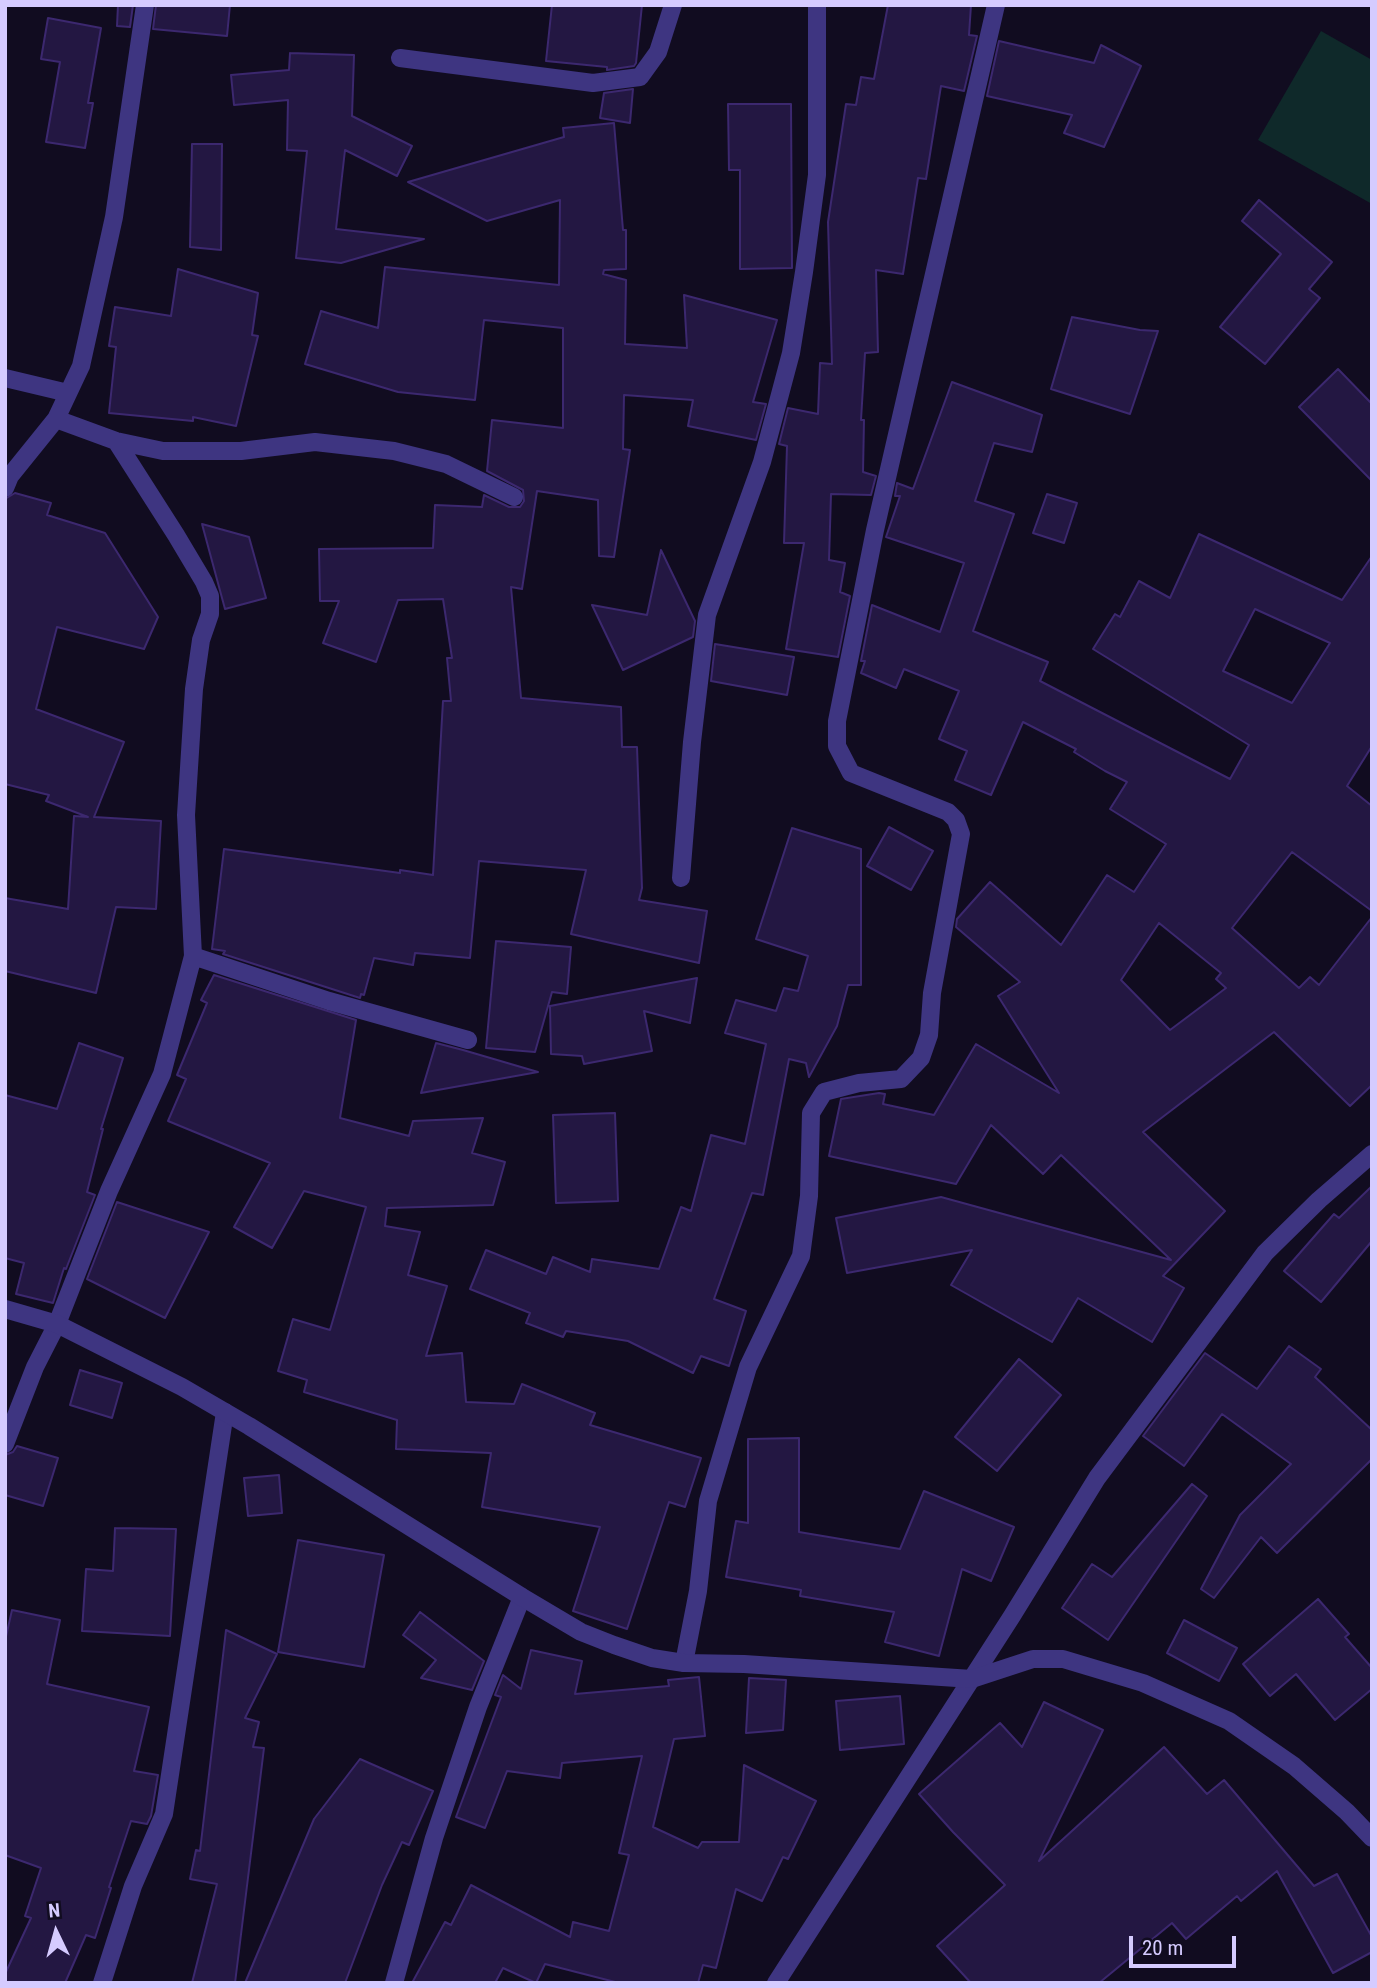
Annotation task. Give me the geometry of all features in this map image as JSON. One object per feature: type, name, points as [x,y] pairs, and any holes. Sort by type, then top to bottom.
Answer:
[{"type":"street","points":[[5,488],[10,476],[56,418],[81,366],[114,217],[145,5]]},
{"type":"street","points":[[400,58],[593,83],[640,77],[658,52],[673,5]]},
{"type":"street","points":[[681,878],[692,743],[707,615],[762,462],[791,353],[804,272],[817,175],[817,5]]},
{"type":"street","points":[[684,1663],[698,1591],[708,1501],[748,1367],[801,1256],[809,1196],[811,1113],[824,1092],[859,1083],[901,1079],[921,1058],[929,1035],[932,993],[961,834],[956,820],[948,813],[851,773],[837,746],[837,721],[875,530],[996,5]]},
{"type":"street","points":[[5,378],[68,393]]},
{"type":"street","points":[[56,418],[116,442],[163,451],[241,451],[315,442],[394,451],[446,464],[514,497]]},
{"type":"street","points":[[5,1444],[35,1367],[57,1324],[109,1191],[162,1074],[193,956],[186,815],[194,689],[201,640],[210,614],[210,596],[176,535],[116,442]]},
{"type":"street","points":[[193,956],[329,1001],[468,1040]]},
{"type":"street","points":[[778,1982],[1097,1479],[1265,1253],[1320,1199],[1372,1154]]},
{"type":"street","points":[[5,1308],[57,1324],[183,1387],[522,1597],[581,1632],[614,1646],[652,1658],[684,1663],[744,1664],[972,1679],[1033,1660],[1063,1659],[1143,1683],[1229,1721],[1294,1766],[1347,1812],[1372,1838]]},
{"type":"street","points":[[102,1983],[133,1886],[164,1814],[225,1412]]},
{"type":"street","points":[[394,1983],[434,1838],[478,1707],[522,1597]]},
{"type":"green space","points":[[1321,31],[1372,60],[1372,204],[1258,140]]},
{"type":"building","points":[[118,5],[133,5],[130,27],[117,26]]},
{"type":"building","points":[[156,5],[230,5],[227,36],[153,29]]},
{"type":"building","points":[[552,5],[642,5],[634,66],[607,70],[607,67],[546,61]]},
{"type":"building","points":[[888,5],[971,5],[969,35],[977,36],[964,91],[941,86],[926,179],[918,178],[903,274],[876,270],[878,352],[865,353],[861,420],[864,420],[863,472],[876,476],[871,495],[831,494],[829,560],[845,563],[840,592],[850,596],[838,657],[786,649],[804,543],[784,543],[787,446],[779,444],[788,408],[818,414],[820,363],[832,364],[828,222],[846,104],[856,105],[861,77],[874,79]]},
{"type":"building","points":[[48,18],[101,28],[88,103],[93,103],[85,148],[46,142],[60,62],[41,59]]},
{"type":"building","points":[[999,41],[1094,63],[1101,45],[1141,66],[1104,147],[1064,133],[1072,115],[987,96]]},
{"type":"building","points":[[290,53],[354,55],[352,116],[412,146],[397,176],[345,150],[336,229],[424,239],[341,263],[296,258],[307,151],[287,150],[288,100],[234,105],[231,75],[289,70]]},
{"type":"building","points":[[633,89],[630,123],[600,118],[604,93]]},
{"type":"building","points":[[728,104],[791,104],[792,268],[740,269],[740,170],[729,170]]},
{"type":"building","points":[[614,123],[623,230],[626,230],[626,269],[604,270],[603,274],[626,280],[625,344],[687,348],[684,295],[777,320],[753,402],[766,404],[756,440],[688,426],[693,400],[624,395],[623,449],[630,450],[614,557],[599,556],[598,500],[537,491],[522,589],[511,587],[521,698],[621,707],[622,747],[637,747],[642,888],[639,900],[707,911],[699,963],[571,934],[586,870],[479,861],[470,958],[415,953],[413,965],[374,958],[364,995],[361,994],[360,998],[223,954],[225,951],[212,949],[224,849],[433,875],[443,701],[451,701],[447,658],[452,658],[443,599],[398,600],[376,662],[323,643],[339,601],[320,601],[319,549],[433,548],[435,505],[482,507],[484,495],[509,507],[520,507],[524,501],[523,490],[487,471],[492,420],[563,428],[563,328],[484,320],[475,400],[398,392],[305,364],[321,311],[378,328],[385,267],[559,285],[560,200],[487,221],[408,182],[564,137],[563,128]]},
{"type":"building","points":[[192,144],[222,144],[221,250],[190,247]]},
{"type":"building","points":[[1259,200],[1332,262],[1309,289],[1320,298],[1265,364],[1220,327],[1281,254],[1242,221]]},
{"type":"building","points":[[178,269],[258,293],[252,335],[258,336],[236,426],[193,417],[193,421],[109,413],[116,347],[109,346],[115,307],[171,316]]},
{"type":"building","points":[[1072,317],[1158,331],[1130,414],[1051,389]]},
{"type":"building","points":[[1338,369],[1372,404],[1372,481],[1299,407]]},
{"type":"building","points":[[952,382],[1042,415],[1032,452],[994,443],[975,501],[1014,514],[973,631],[1048,662],[1040,681],[1230,779],[1249,745],[1093,649],[1115,614],[1120,617],[1139,581],[1170,598],[1199,534],[1342,600],[1372,556],[1372,746],[1347,786],[1372,806],[1372,911],[1292,852],[1232,928],[1299,988],[1310,977],[1319,985],[1372,917],[1372,1085],[1350,1106],[1274,1032],[1143,1132],[1225,1211],[1163,1276],[1184,1288],[1152,1342],[1078,1298],[1052,1342],[951,1285],[972,1250],[847,1273],[836,1218],[941,1197],[1171,1260],[1061,1155],[1043,1174],[991,1125],[956,1184],[829,1156],[841,1099],[885,1094],[883,1104],[934,1115],[976,1044],[1059,1093],[998,996],[1020,982],[956,927],[957,919],[990,882],[1061,945],[1107,875],[1134,892],[1166,844],[1110,809],[1127,782],[1074,752],[1076,749],[1023,722],[991,795],[955,780],[967,751],[939,739],[959,691],[904,669],[896,688],[861,673],[872,605],[940,632],[964,563],[886,537],[900,496],[895,496],[897,483],[913,489]],"holes":[[[1255,609],[1330,643],[1292,703],[1223,671]],[[1159,923],[1221,973],[1216,979],[1226,988],[1170,1030],[1121,980]]]},
{"type":"building","points":[[15,493],[51,503],[47,515],[105,533],[158,617],[144,649],[57,627],[36,709],[124,742],[94,817],[161,821],[156,909],[116,907],[96,993],[5,971],[5,898],[68,909],[74,816],[88,817],[46,801],[49,795],[5,784],[5,499]]},
{"type":"building","points":[[1047,494],[1077,503],[1064,543],[1033,533]]},
{"type":"building","points":[[202,524],[249,537],[266,598],[225,609]]},
{"type":"building","points":[[661,550],[695,621],[693,637],[623,670],[592,605],[647,615]]},
{"type":"building","points":[[715,644],[794,657],[787,695],[711,681]]},
{"type":"building","points":[[889,827],[933,851],[911,890],[867,866]]},
{"type":"building","points":[[792,828],[861,849],[861,985],[848,985],[837,1026],[809,1077],[806,1063],[789,1059],[763,1195],[752,1193],[714,1299],[746,1311],[729,1366],[701,1356],[693,1373],[628,1341],[566,1331],[563,1337],[526,1323],[530,1313],[470,1289],[486,1250],[546,1274],[553,1257],[590,1272],[592,1259],[659,1269],[681,1207],[691,1211],[711,1135],[745,1144],[766,1044],[725,1033],[736,1000],[776,1011],[784,988],[798,991],[808,956],[756,939]]},
{"type":"building","points":[[496,941],[571,947],[567,994],[552,992],[535,1052],[486,1048]]},
{"type":"building","points":[[214,975],[356,1020],[340,1118],[409,1136],[413,1121],[483,1118],[472,1153],[505,1162],[493,1205],[387,1208],[385,1226],[420,1232],[408,1275],[447,1286],[426,1356],[462,1353],[466,1402],[514,1404],[522,1384],[595,1413],[590,1425],[701,1458],[685,1507],[669,1502],[627,1629],[573,1611],[600,1527],[482,1507],[491,1453],[396,1449],[397,1420],[304,1392],[307,1380],[278,1371],[293,1319],[330,1330],[366,1207],[304,1191],[272,1248],[234,1227],[270,1163],[168,1121],[186,1079],[177,1075],[207,1003],[201,1000]]},
{"type":"building","points":[[697,978],[690,1023],[644,1011],[652,1051],[584,1064],[582,1056],[551,1054],[550,1006]]},
{"type":"building","points":[[79,1043],[123,1058],[101,1129],[87,1192],[95,1195],[66,1269],[64,1268],[53,1303],[16,1294],[24,1263],[5,1258],[5,1095],[57,1109]]},
{"type":"building","points":[[436,1043],[463,1050],[538,1072],[421,1093]]},
{"type":"building","points":[[615,1113],[618,1201],[556,1203],[553,1115]]},
{"type":"building","points":[[1372,1186],[1372,1241],[1321,1302],[1284,1271],[1334,1214],[1339,1218]]},
{"type":"building","points":[[117,1202],[209,1232],[165,1318],[87,1279]]},
{"type":"building","points":[[1289,1346],[1321,1369],[1315,1377],[1372,1430],[1372,1459],[1277,1553],[1261,1537],[1214,1598],[1201,1589],[1240,1515],[1291,1464],[1222,1414],[1184,1466],[1143,1436],[1205,1353],[1257,1389]]},
{"type":"building","points":[[1019,1359],[1061,1395],[997,1471],[955,1437]]},
{"type":"building","points":[[80,1370],[122,1383],[112,1418],[70,1405]]},
{"type":"building","points":[[799,1438],[799,1532],[900,1549],[924,1491],[1014,1527],[991,1581],[962,1569],[939,1656],[885,1642],[894,1612],[800,1596],[801,1590],[726,1577],[736,1521],[748,1523],[748,1439]]},
{"type":"building","points":[[17,1446],[58,1458],[43,1506],[5,1495],[5,1455],[13,1452]]},
{"type":"building","points":[[279,1475],[282,1513],[248,1516],[244,1478]]},
{"type":"building","points":[[1192,1484],[1207,1496],[1108,1640],[1062,1608],[1092,1564],[1112,1577]]},
{"type":"building","points":[[115,1528],[176,1529],[170,1636],[82,1631],[86,1569],[113,1571]]},
{"type":"building","points":[[298,1540],[384,1555],[364,1667],[278,1652]]},
{"type":"building","points":[[1318,1599],[1349,1634],[1345,1637],[1372,1668],[1372,1689],[1335,1720],[1296,1674],[1270,1696],[1243,1664]]},
{"type":"building","points":[[12,1610],[60,1620],[47,1684],[149,1707],[134,1771],[158,1775],[151,1816],[147,1824],[131,1821],[95,1938],[86,1935],[65,1983],[5,1983],[5,1974],[31,1918],[25,1916],[41,1868],[5,1855],[5,1641]]},
{"type":"building","points":[[420,1612],[484,1661],[472,1690],[421,1678],[436,1660],[403,1635]]},
{"type":"building","points":[[1184,1620],[1237,1648],[1219,1681],[1167,1653]]},
{"type":"building","points":[[226,1630],[277,1654],[245,1718],[259,1722],[253,1747],[264,1748],[235,1983],[192,1983],[217,1884],[190,1879],[196,1850],[200,1851]]},
{"type":"building","points":[[531,1650],[582,1661],[575,1694],[669,1686],[668,1680],[699,1677],[705,1736],[674,1739],[653,1827],[698,1848],[702,1842],[739,1842],[744,1765],[816,1801],[788,1859],[783,1857],[762,1901],[736,1889],[716,1968],[703,1965],[698,1983],[619,1983],[545,1964],[536,1983],[503,1968],[495,1983],[412,1983],[445,1922],[451,1925],[471,1885],[570,1937],[573,1922],[609,1931],[629,1855],[619,1853],[642,1756],[562,1763],[560,1778],[507,1771],[485,1828],[456,1817],[501,1697],[495,1695],[503,1675],[521,1689]]},
{"type":"building","points":[[749,1678],[786,1680],[783,1730],[746,1733]]},
{"type":"building","points":[[900,1696],[904,1744],[840,1750],[836,1701]]},
{"type":"building","points":[[1044,1702],[1103,1730],[1039,1861],[1164,1747],[1207,1794],[1224,1780],[1314,1886],[1337,1874],[1372,1937],[1372,1952],[1333,1973],[1277,1871],[1241,1901],[1237,1896],[1186,1939],[1172,1923],[1099,1983],[971,1983],[937,1946],[1005,1885],[919,1794],[1000,1723],[1022,1747]]},
{"type":"building","points":[[360,1759],[433,1791],[409,1845],[402,1842],[382,1885],[345,1983],[245,1983],[314,1819]]}]
